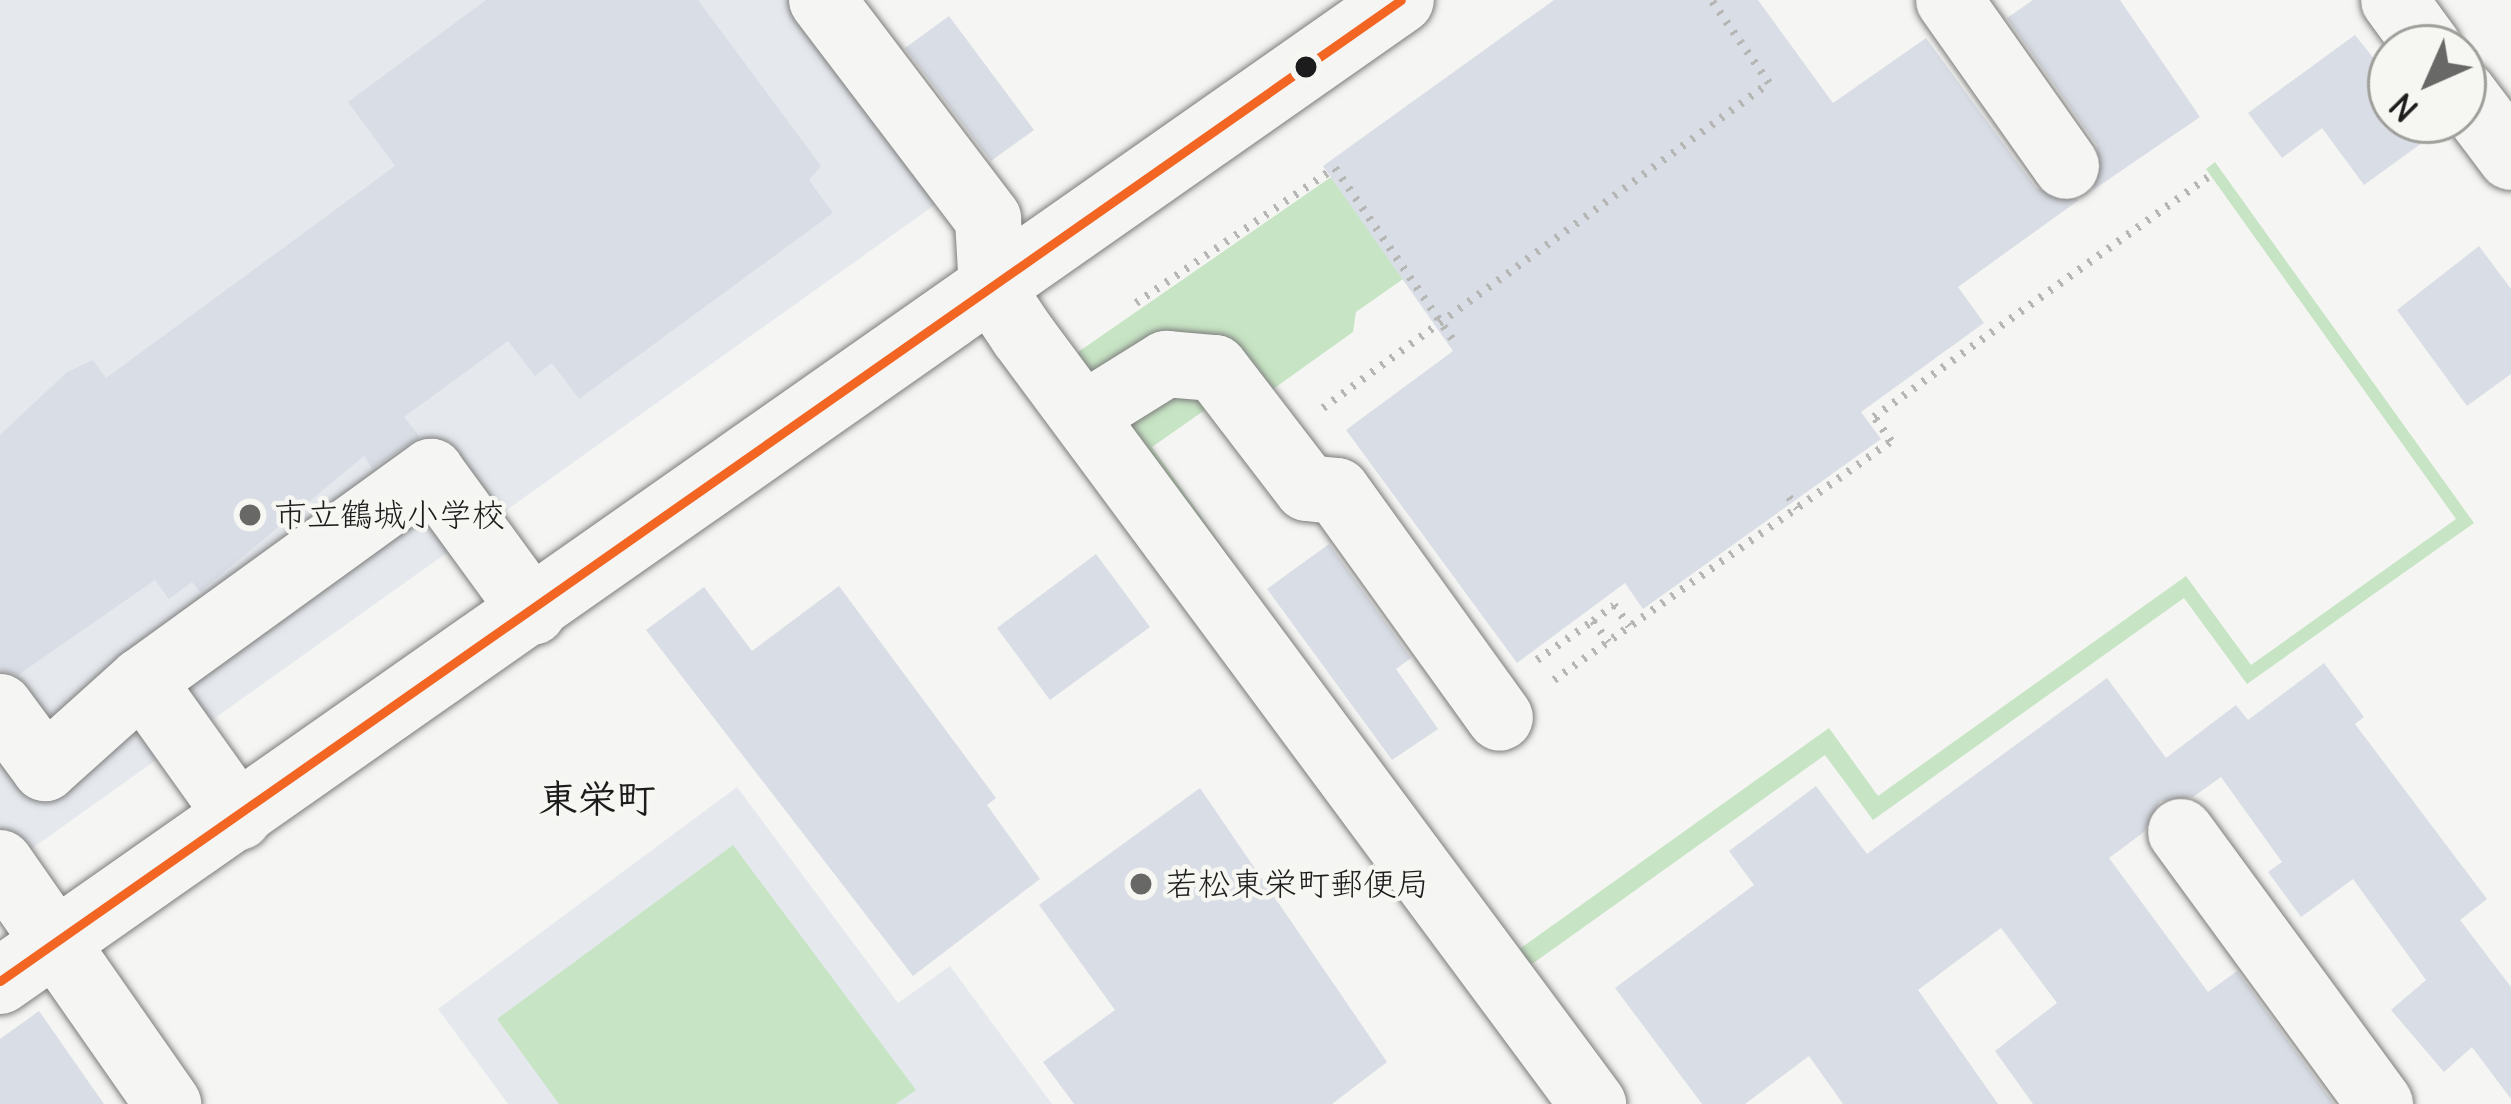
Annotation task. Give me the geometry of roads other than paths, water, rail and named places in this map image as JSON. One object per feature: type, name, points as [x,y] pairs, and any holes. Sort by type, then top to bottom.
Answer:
[{"type":"street","points":[[822,0],[988,219],[992,289],[1593,1104]]},
{"type":"street","points":[[0,981],[1401,0]]},
{"type":"street","points":[[1949,0],[2066,166]]},
{"type":"street","points":[[2487,126],[2511,158]]},
{"type":"street","points":[[1065,390],[1166,364],[1215,368],[1307,488],[1337,490],[1507,697]]},
{"type":"street","points":[[0,707],[45,768],[142,681],[431,472],[533,612]]},
{"type":"street","points":[[142,681],[238,817]]},
{"type":"street","points":[[2181,832],[2380,1104]]},
{"type":"street","points":[[0,863],[168,1104]]},
{"type":"place","name":"市立鶴城小学校","points":[[250,515]]},
{"type":"place","name":"若松東栄町郵便局","points":[[1141,884]]},
{"type":"district","name":"東栄町","points":[[597,799]]}]
